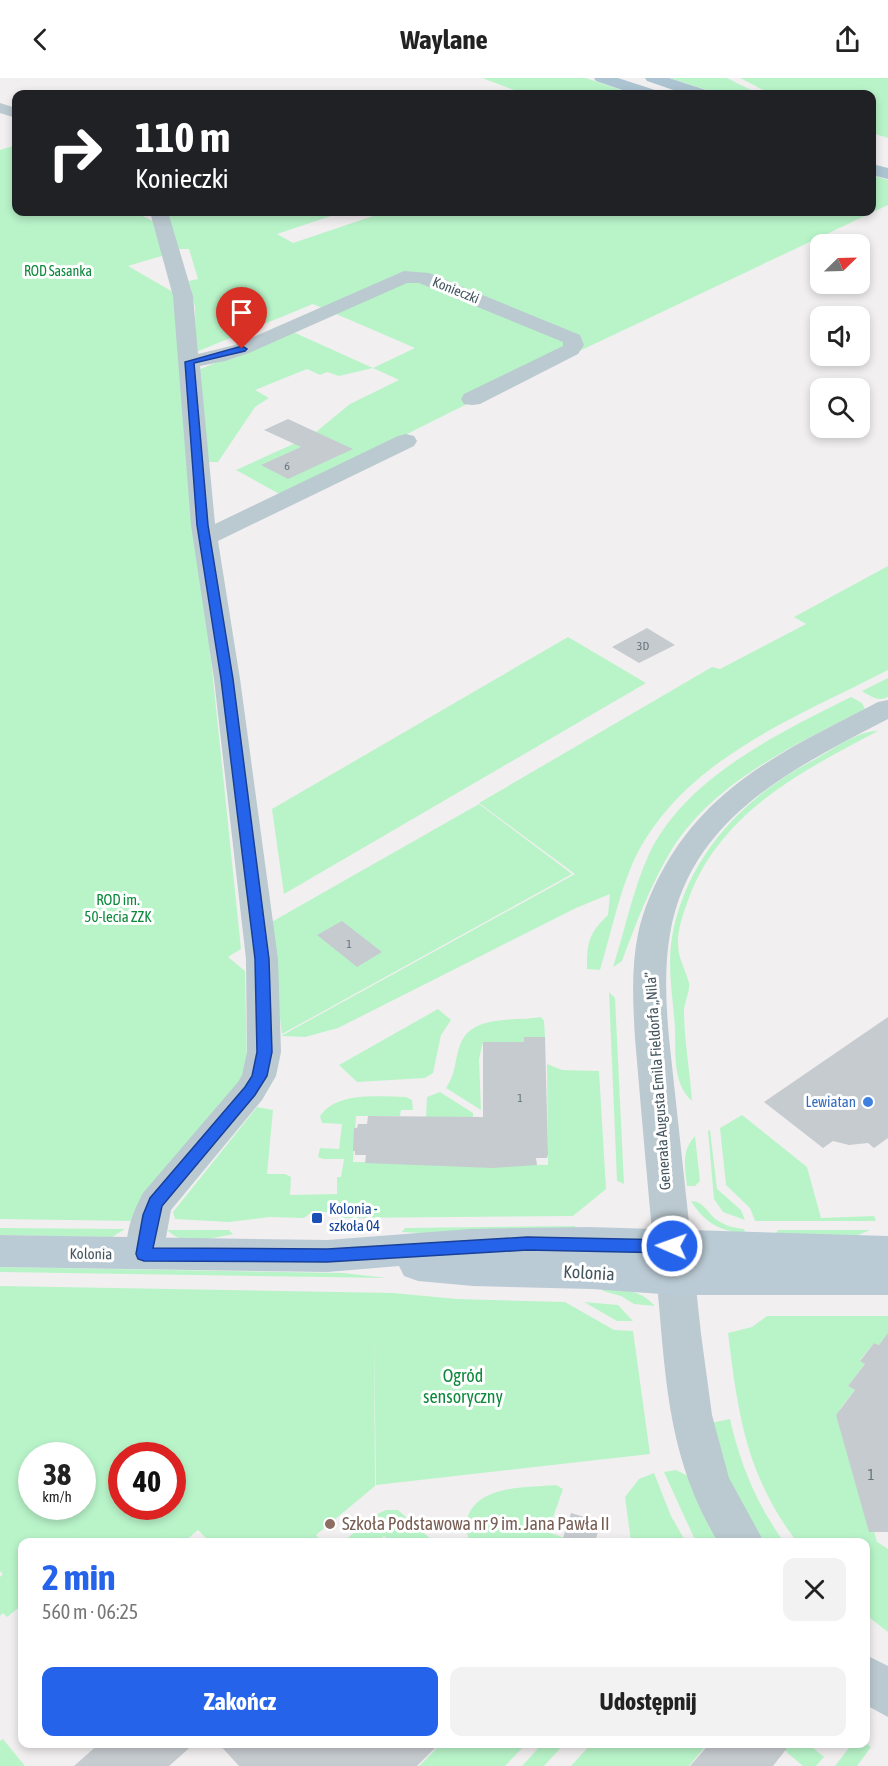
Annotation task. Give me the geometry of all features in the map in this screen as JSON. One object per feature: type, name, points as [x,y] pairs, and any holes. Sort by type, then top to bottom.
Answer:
[{"type":"main road","points":[[602,78],[637,90]]},
{"type":"main road","points":[[653,78],[688,90]]},
{"type":"street","points":[[144,1254],[151,1215],[156,1203],[250,1091],[259,1076],[264,1052],[262,959],[258,919],[227,679],[205,538],[183,296],[160,216]]},
{"type":"street","name":"Konieczki","points":[[190,362],[218,357],[242,349],[404,277],[413,276],[422,277],[573,339],[574,345],[571,350],[472,399]]},
{"type":"street","points":[[205,538],[406,441]]},
{"type":"street","name":"Generała Augusta Emila Fieldorfa „Nila”","points":[[740,1538],[724,1512],[700,1456],[684,1362],[673,1262],[649,980],[652,944],[672,880],[690,848],[714,819],[741,793],[767,773],[800,753],[888,708]]},
{"type":"street","name":"Kolonia","points":[[0,1251],[327,1256],[473,1270],[592,1273],[673,1262],[888,1252]]},
{"type":"street","name":"Kolonia","points":[[673,1262],[888,1279]]},
{"type":"street","points":[[870,1680],[888,1694]]},
{"type":"green space","points":[[482,78],[586,78],[621,90],[514,90]]},
{"type":"green space","points":[[670,78],[727,78],[751,90],[707,90]]},
{"type":"green space","points":[[740,78],[888,78],[888,138],[876,134],[876,90],[763,90]]},
{"type":"green space","name":"ROD im. 50-lecia ZZK","points":[[12,146],[12,216],[142,216],[153,221],[165,255],[128,266],[173,292],[241,949],[228,957],[245,971],[247,1064],[237,1086],[133,1221],[0,1219],[0,150]]},
{"type":"green space","points":[[876,176],[888,180],[888,205],[876,211]]},
{"type":"green space","points":[[168,216],[331,216],[277,234],[293,243],[373,216],[865,216],[827,234],[810,234],[810,242],[461,407],[283,496],[236,470],[311,436],[350,404],[399,380],[373,368],[415,348],[313,304],[196,352],[195,307],[189,281],[198,279],[189,249],[178,249]]},
{"type":"green space","points":[[293,332],[373,368],[339,376],[327,372],[320,375],[307,369],[255,390],[269,398],[255,407],[218,462],[207,462],[198,370]]},
{"type":"green space","points":[[888,566],[888,670],[782,723],[748,743],[686,790],[660,819],[638,852],[621,894],[600,970],[587,969],[587,952],[596,928],[608,915],[610,894],[576,908],[338,1028],[305,1037],[281,1036],[575,874],[479,803],[712,667],[720,669],[806,624],[794,617]]},
{"type":"green space","points":[[568,637],[646,683],[284,894],[272,809]]},
{"type":"green space","points":[[888,678],[888,697],[877,699],[862,691]]},
{"type":"green space","points":[[851,697],[862,703],[865,709],[759,767],[711,803],[690,825],[672,849],[657,876],[622,961],[613,967],[643,867],[665,827],[686,802],[710,780],[765,742]]},
{"type":"green space","points":[[878,731],[821,762],[768,796],[744,817],[704,865],[686,906],[678,939],[680,957],[689,983],[684,1021],[692,1101],[681,1086],[676,1067],[670,959],[672,937],[679,908],[690,881],[704,856],[721,833],[763,793],[844,742],[862,734]]},
{"type":"green space","points":[[479,804],[572,874],[282,1034],[268,924]]},
{"type":"green space","points":[[609,992],[615,998],[624,1184],[617,1181]]},
{"type":"green space","points":[[438,1009],[451,1020],[441,1035],[433,1073],[425,1078],[357,1082],[339,1065]]},
{"type":"green space","points":[[541,1017],[544,1021],[545,1037],[524,1037],[524,1042],[483,1042],[479,1059],[481,1110],[446,1088],[453,1073],[459,1048],[464,1037],[472,1029],[493,1021]]},
{"type":"green space","points":[[547,1064],[562,1070],[599,1071],[606,1189],[573,1216],[342,1218],[335,1212],[312,1212],[304,1218],[269,1217],[229,1222],[175,1219],[173,1212],[257,1107],[273,1110],[267,1174],[285,1174],[291,1177],[290,1195],[337,1194],[337,1177],[341,1177],[344,1159],[318,1157],[320,1148],[339,1149],[342,1124],[322,1123],[320,1116],[337,1102],[359,1097],[406,1097],[412,1100],[413,1110],[401,1110],[400,1116],[356,1116],[353,1162],[548,1165]]},
{"type":"green space","points":[[440,1092],[473,1113],[473,1117],[426,1117],[427,1097]]},
{"type":"green space","points":[[742,1115],[807,1167],[821,1218],[874,1216],[876,1221],[755,1221],[750,1208],[726,1185],[720,1128]]},
{"type":"green space","points":[[710,1130],[717,1189],[741,1210],[745,1220],[723,1212],[714,1199],[708,1131]]},
{"type":"green space","points":[[695,1136],[700,1181],[695,1186],[687,1186],[686,1153]]},
{"type":"green space","points":[[691,1201],[702,1205],[720,1222],[744,1229],[745,1233],[720,1228],[701,1215]]},
{"type":"green space","points":[[575,1226],[576,1231],[472,1236],[402,1232],[405,1228]]},
{"type":"green space","points":[[0,1228],[125,1229],[112,1237],[0,1235]]},
{"type":"green space","points":[[167,1230],[229,1230],[233,1234],[190,1240]]},
{"type":"green space","points":[[778,1230],[870,1230],[856,1236],[775,1234]]},
{"type":"green space","points":[[0,1267],[343,1273],[387,1278],[0,1272]]},
{"type":"green space","name":"Szkoła Podstawowa nr 9 im. Jana Pawła II","points":[[0,1286],[393,1293],[457,1299],[565,1302],[614,1330],[633,1331],[650,1454],[376,1485],[374,1335],[375,1486],[316,1535],[319,1538],[206,1538],[198,1530],[189,1538],[18,1538],[18,1608],[7,1617],[3,1613],[0,1616],[0,1577],[3,1574],[0,1571]]},
{"type":"green space","points":[[602,1287],[638,1293],[655,1306],[634,1304],[621,1296],[603,1291]]},
{"type":"green space","points":[[584,1302],[618,1305],[633,1321],[617,1321]]},
{"type":"green space","points":[[767,1316],[888,1316],[888,1334],[879,1345],[874,1343],[860,1360],[865,1364],[848,1386],[855,1390],[840,1409],[877,1542],[888,1549],[888,1632],[870,1618],[870,1538],[794,1538],[780,1517],[755,1468],[741,1417],[728,1333],[752,1327]]},
{"type":"green space","points":[[730,1419],[751,1484],[781,1538],[758,1538],[721,1469],[711,1423]]},
{"type":"green space","points":[[676,1470],[692,1478],[722,1538],[694,1538],[664,1472]]},
{"type":"green space","points":[[654,1473],[671,1516],[684,1538],[630,1538],[625,1497],[639,1479]]},
{"type":"green space","points":[[556,1485],[563,1489],[548,1532],[565,1538],[469,1538],[466,1522],[474,1506],[483,1498],[494,1493]]},
{"type":"green space","points":[[386,1510],[398,1510],[430,1538],[386,1538],[384,1536],[382,1538],[348,1538],[375,1515]]},
{"type":"green space","points":[[3,1739],[25,1766],[0,1766],[0,1741]]},
{"type":"green space","points":[[871,1747],[857,1766],[835,1766],[849,1748]]},
{"type":"green space","points":[[437,1748],[522,1748],[505,1766],[419,1766]]},
{"type":"green space","points":[[538,1748],[560,1748],[544,1766],[522,1766]]},
{"type":"green space","points":[[587,1748],[704,1748],[689,1766],[571,1766]]},
{"type":"green space","points":[[782,1748],[813,1748],[824,1757],[816,1766],[803,1766]]},
{"type":"building","points":[[288,419],[353,449],[288,479],[261,465],[301,447],[264,430]]},
{"type":"building","points":[[647,628],[675,645],[639,663],[612,647]]},
{"type":"building","points":[[342,921],[382,952],[357,967],[317,935]]},
{"type":"building","points":[[888,1017],[888,1138],[874,1148],[868,1143],[849,1145],[833,1141],[823,1148],[764,1102]]},
{"type":"building","points":[[524,1037],[545,1037],[548,1154],[547,1158],[536,1158],[537,1165],[493,1168],[365,1163],[366,1155],[355,1155],[353,1151],[354,1128],[357,1128],[358,1124],[367,1124],[368,1116],[483,1117],[483,1042],[524,1042]]},
{"type":"building","points":[[888,1333],[888,1532],[869,1532],[836,1415],[855,1390],[848,1386],[865,1364],[860,1361],[874,1343],[879,1345]]},
{"type":"building","points":[[571,1513],[601,1522],[596,1538],[563,1538]]},
{"type":"building","points":[[94,1748],[189,1748],[169,1766],[74,1766]]},
{"type":"building","points":[[223,1748],[435,1748],[417,1766],[239,1766]]},
{"type":"building","points":[[706,1748],[787,1748],[773,1766],[690,1766]]},
{"type":"place","name":"Lewiatan","points":[[868,1102]]},
{"type":"place","name":"Kolonia - szkoła 04","points":[[317,1218]]},
{"type":"place","name":"Szkoła Podstawowa nr 9 im. Jana Pawła II","points":[[330,1524]]},
{"type":"route","points":[[242,349],[218,357],[190,362],[203,525],[232,714],[244,823],[258,919],[262,959],[264,1052],[259,1076],[250,1091],[156,1203],[151,1215],[144,1254],[327,1256],[470,1245],[589,1243],[672,1246]]},
{"type":"park label","name":"ROD Sasanka","points":[[58,271]]},
{"type":"park label","name":"Ogród sensoryczny","points":[[463,1386]]}]
